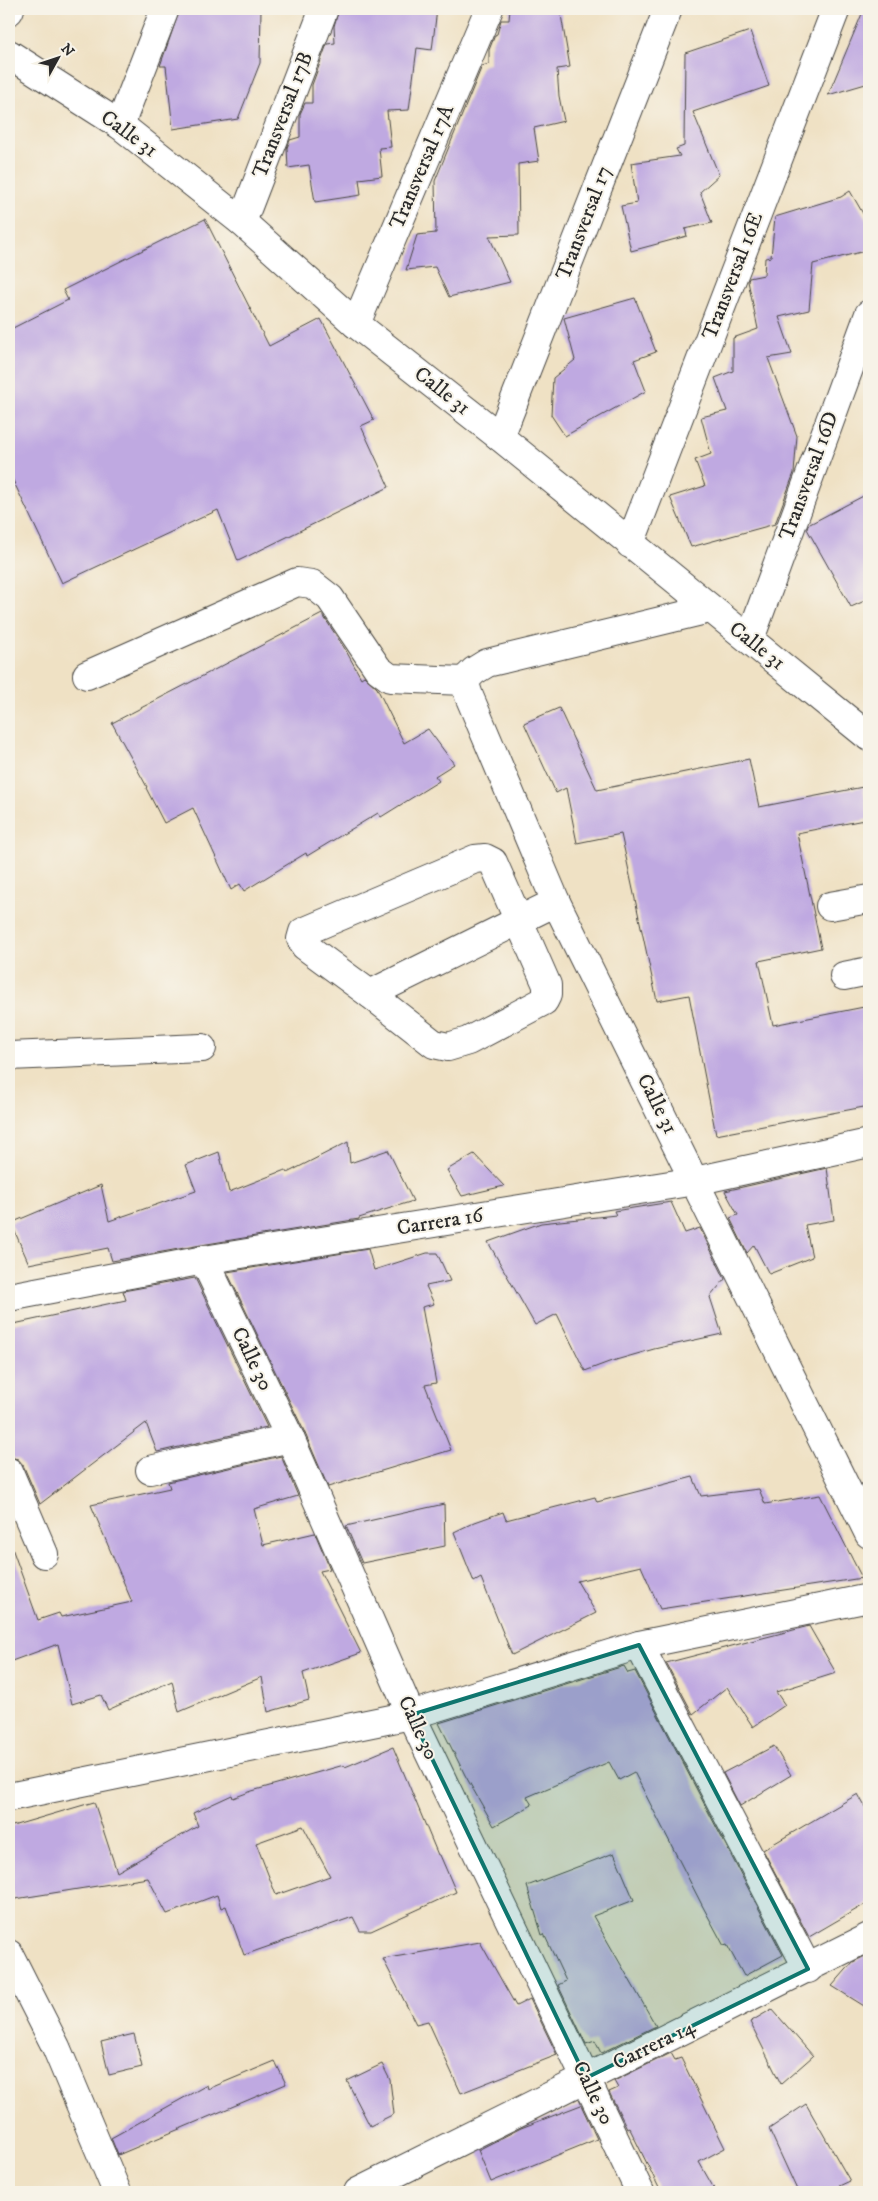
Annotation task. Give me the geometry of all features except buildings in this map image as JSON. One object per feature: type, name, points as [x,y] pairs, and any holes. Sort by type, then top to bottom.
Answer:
[{"type":"street","points":[[120,125],[165,9]]},
{"type":"street","name":"Transversal 17B","points":[[242,222],[324,9]]},
{"type":"street","name":"Transversal 17A","points":[[356,324],[488,9]]},
{"type":"street","name":"Transversal 17","points":[[500,437],[668,9]]},
{"type":"street","name":"Transversal 16E","points":[[630,544],[836,9]]},
{"type":"street","name":"Calle 31","points":[[9,54],[120,125],[242,222],[356,324],[500,437],[710,609],[866,724]]},
{"type":"street","name":"Transversal 16D","points":[[750,639],[869,314]]},
{"type":"street","points":[[87,675],[297,582],[312,584],[330,598],[378,670],[390,678],[469,676],[487,663],[710,609]]},
{"type":"street","name":"Calle 31","points":[[469,676],[469,696],[556,902],[869,1534]]},
{"type":"street","points":[[485,858],[492,862],[518,920],[547,985],[547,995],[544,1002],[468,1041],[448,1047],[434,1044],[305,946],[301,939],[303,932],[475,859],[485,858]]},
{"type":"street","points":[[830,906],[869,899]]},
{"type":"street","points":[[370,994],[556,902]]},
{"type":"street","points":[[9,1056],[202,1048]]},
{"type":"street","name":"Carrera 16","points":[[9,1297],[204,1260],[695,1181],[869,1143]]},
{"type":"street","name":"Calle 30","points":[[204,1260],[290,1438],[411,1715],[640,2192]]},
{"type":"street","points":[[150,1470],[290,1438]]},
{"type":"street","points":[[9,1472],[44,1554]]},
{"type":"street","points":[[9,1797],[411,1715],[639,1645],[869,1598]]},
{"type":"street","points":[[639,1645],[808,1969]]},
{"type":"street","name":"Carrera 14","points":[[358,2192],[869,1937]]},
{"type":"street","points":[[9,1954],[56,2047],[117,2192]]},
{"type":"highlighted area","points":[[639,1645],[808,1969],[586,2078],[411,1715]]}]
